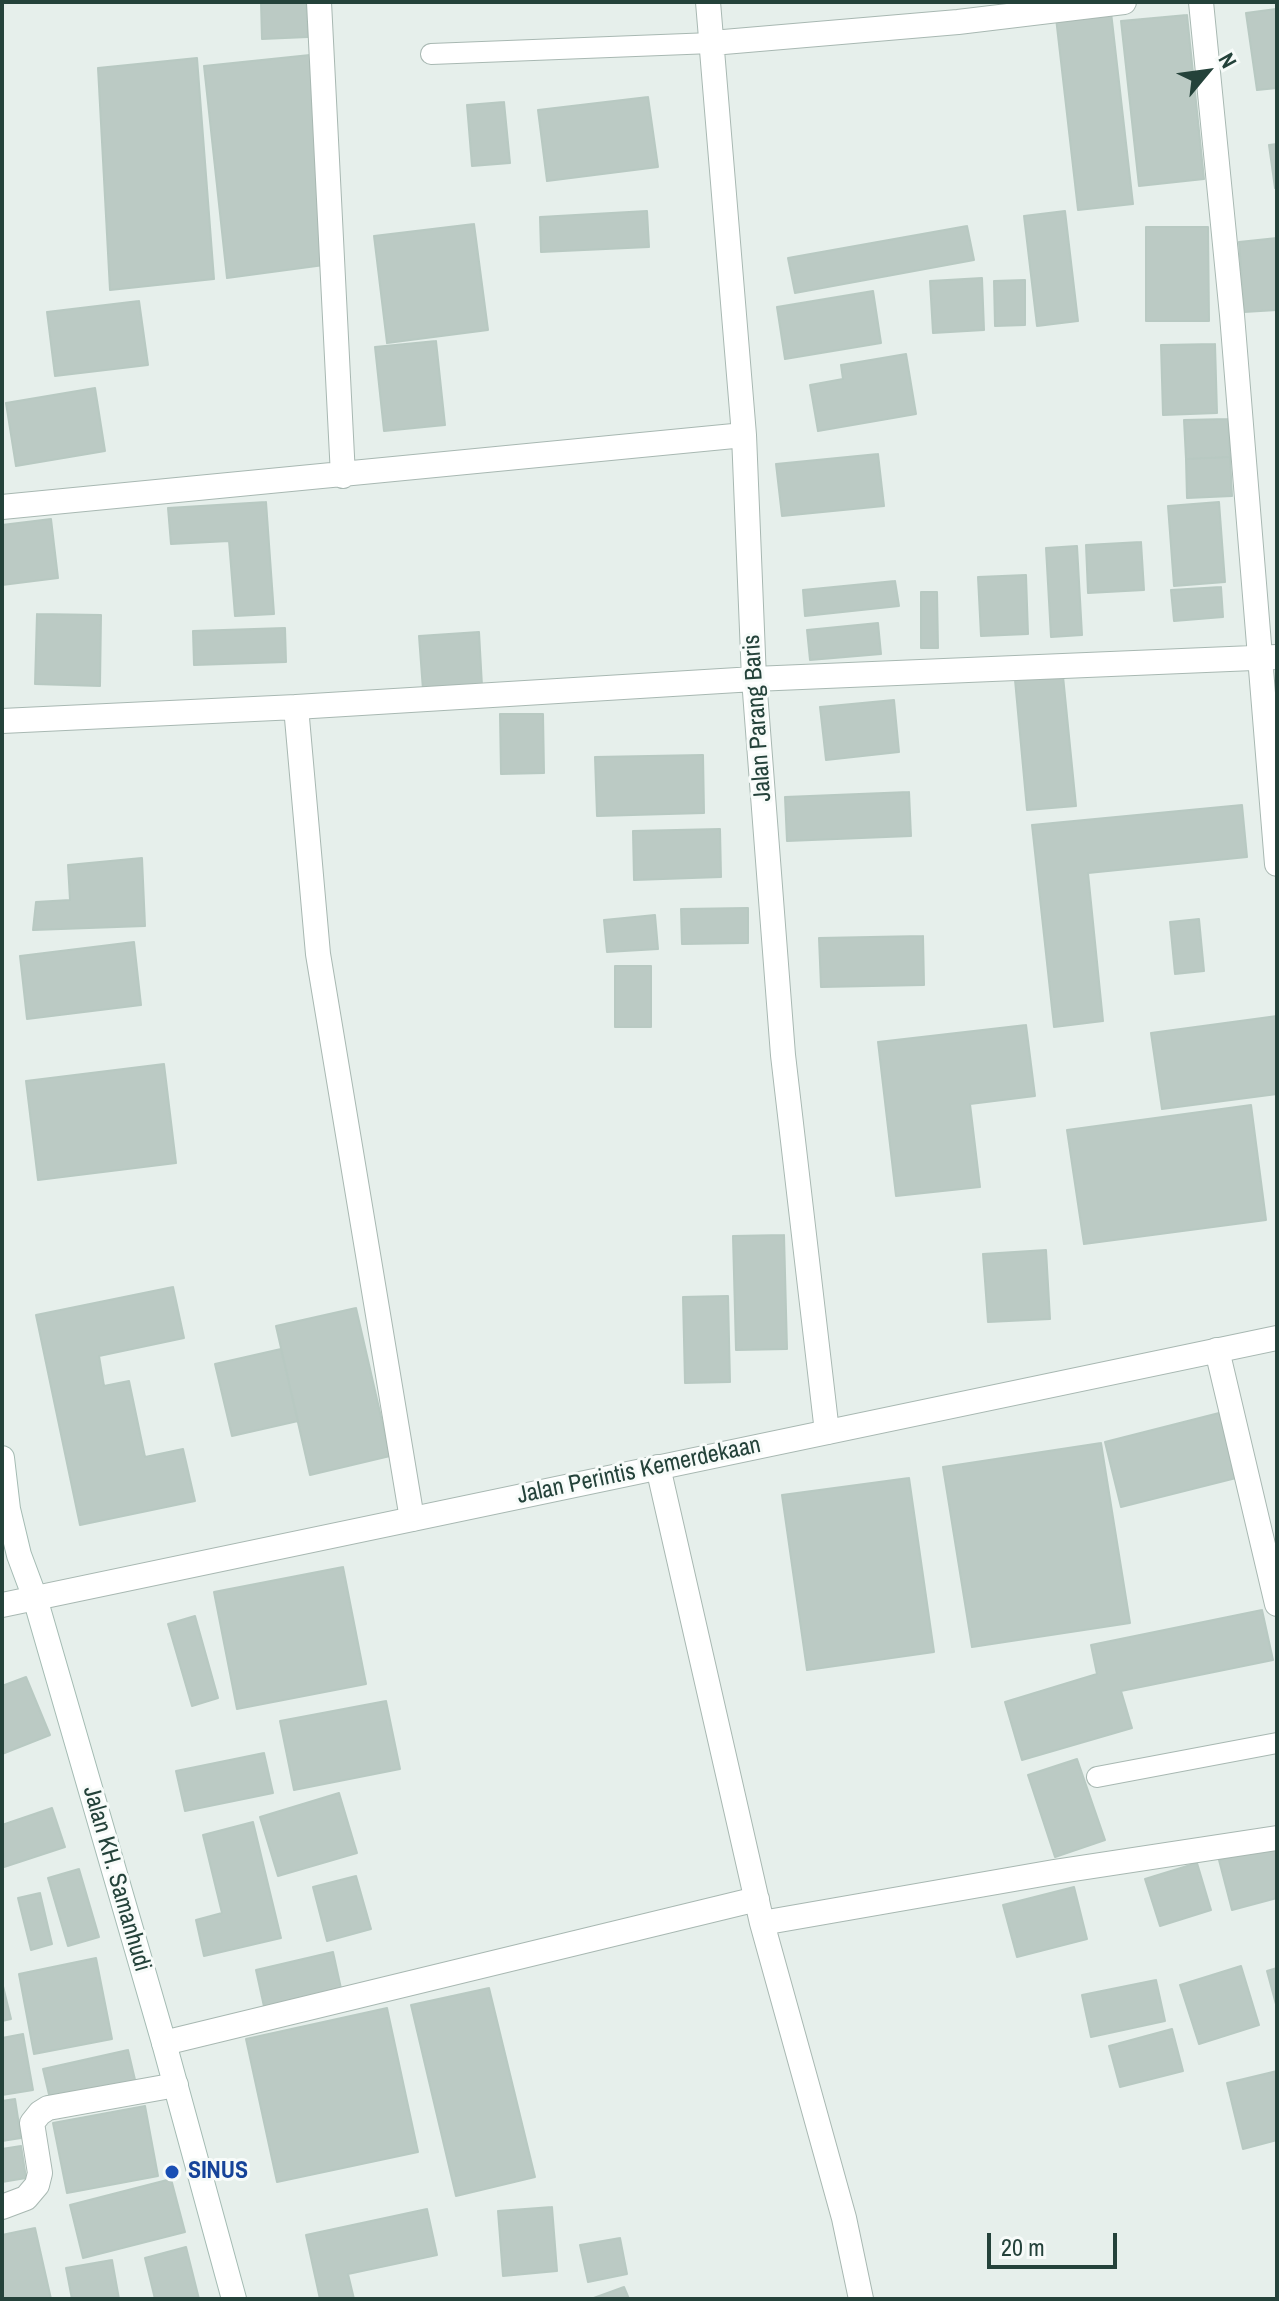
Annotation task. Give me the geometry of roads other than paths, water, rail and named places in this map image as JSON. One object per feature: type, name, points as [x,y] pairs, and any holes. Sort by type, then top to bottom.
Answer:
[{"type":"street","points":[[319,2],[343,476]]},
{"type":"street","name":"Jalan Parang Baris","points":[[708,2],[744,435],[754,679],[783,1055],[827,1432]]},
{"type":"street","points":[[712,43],[958,22],[1124,2]]},
{"type":"street","points":[[1201,2],[1269,658],[1277,864]]},
{"type":"street","points":[[2,507],[744,435]]},
{"type":"street","points":[[2,721],[296,707],[754,679],[1269,658]]},
{"type":"street","points":[[296,707],[318,954],[412,1519]]},
{"type":"street","name":"Jalan Perintis Kemerdekaan","points":[[2,1605],[1277,1338]]},
{"type":"street","points":[[1217,1350],[1277,1604]]},
{"type":"street","name":"Jalan KH. Samanhudi","points":[[2,1458],[8,1509],[19,1555],[35,1598],[164,2043],[234,2299]]},
{"type":"street","points":[[658,1467],[760,1911],[844,2218],[861,2299]]},
{"type":"street","points":[[164,2043],[760,1911],[1054,1872],[1277,1838]]},
{"type":"street","points":[[2,2207],[26,2198],[37,2185],[40,2173],[32,2123],[40,2113],[48,2108],[176,2085]]},
{"type":"lane","points":[[431,54],[712,43]]},
{"type":"lane","points":[[1097,1777],[1277,1743]]},
{"type":"place","name":"SINUS","points":[[172,2172]]}]
